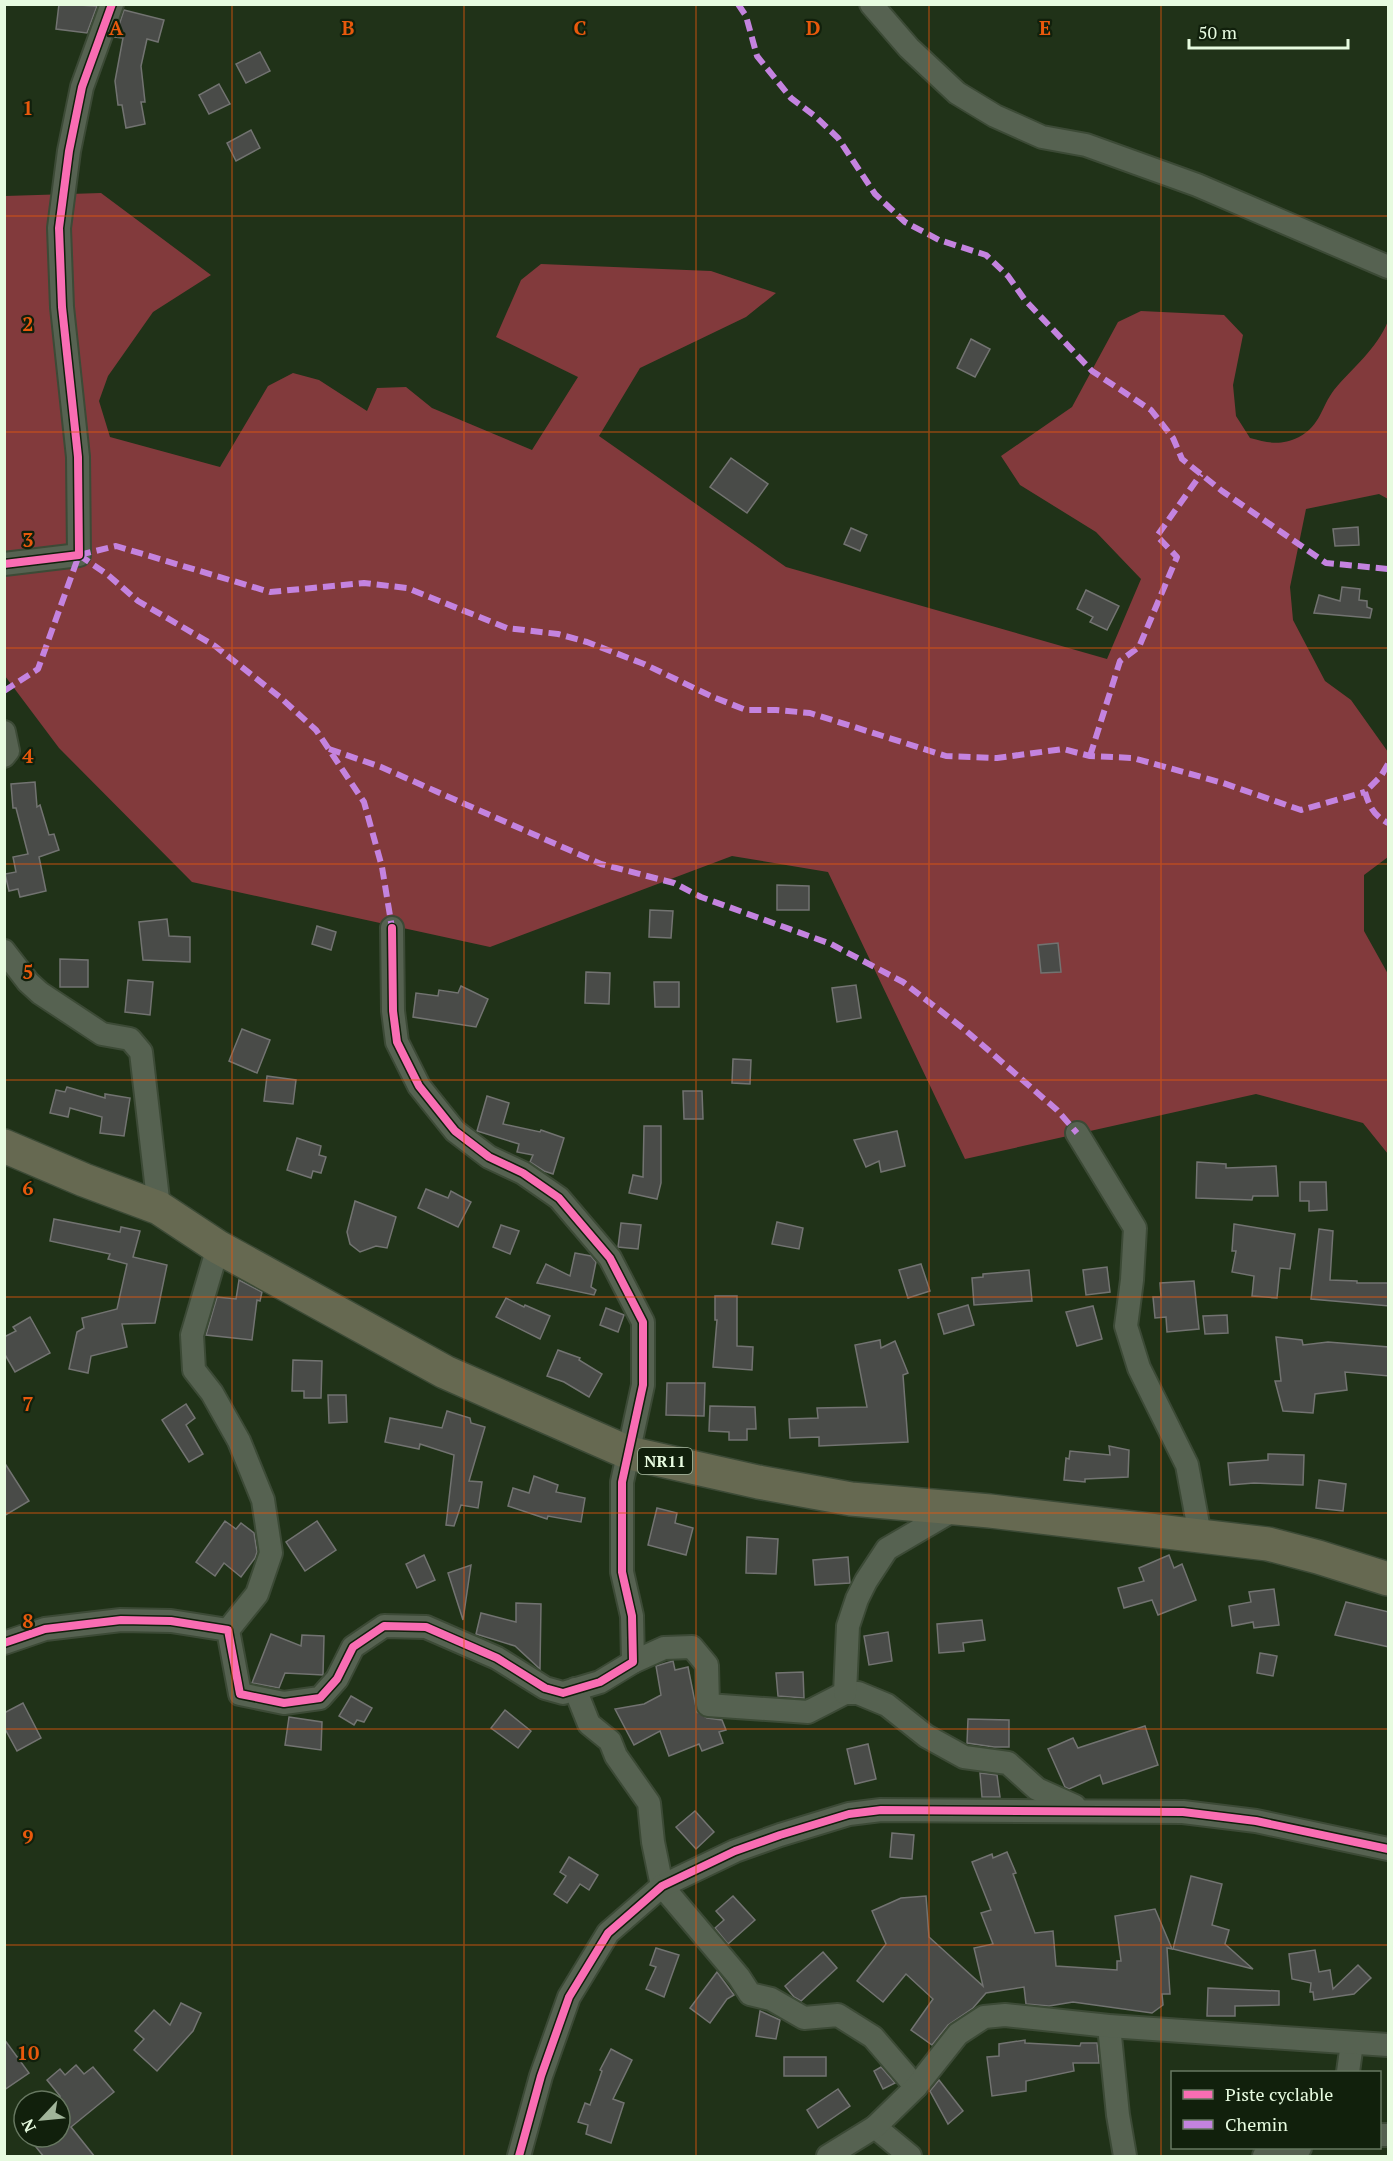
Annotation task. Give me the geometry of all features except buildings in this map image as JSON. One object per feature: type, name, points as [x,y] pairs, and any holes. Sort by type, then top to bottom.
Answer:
[{"type":"highway","name":"NR11","points":[[4,1146],[84,1180],[159,1208],[218,1246],[445,1372],[629,1453],[758,1482],[840,1497],[957,1508],[1268,1544],[1389,1579]]},
{"type":"street","points":[[4,564],[79,555],[78,457],[62,306],[59,228],[69,151],[82,87],[112,4]]},
{"type":"street","points":[[871,4],[909,48],[957,93],[995,116],[1042,137],[1086,145],[1197,186],[1389,267]]},
{"type":"street","points":[[4,732],[8,751],[4,756]]},
{"type":"street","points":[[392,928],[393,1011],[397,1042],[419,1086],[455,1131],[489,1157],[523,1173],[559,1198],[610,1258],[644,1322],[643,1385],[622,1482],[622,1572],[632,1616],[633,1662]]},
{"type":"street","points":[[4,951],[28,982],[40,993],[102,1034],[130,1039],[141,1052],[159,1208]]},
{"type":"street","points":[[1077,1133],[1135,1228],[1126,1326],[1140,1368],[1187,1465],[1200,1535]]},
{"type":"street","points":[[218,1246],[192,1335],[194,1370],[212,1393],[239,1441],[263,1500],[271,1552],[257,1593],[228,1630],[240,1694],[284,1703],[320,1698],[337,1679],[353,1647],[384,1626],[426,1627],[496,1658],[545,1688],[563,1693],[600,1682],[633,1662],[664,1648],[692,1647],[707,1665],[708,1705],[808,1712],[846,1693],[858,1693],[887,1705],[926,1736],[964,1757],[1008,1763],[1037,1789],[1088,1811]]},
{"type":"street","points":[[846,1693],[848,1626],[866,1581],[887,1549],[957,1508]]},
{"type":"street","points":[[4,1643],[45,1629],[121,1620],[171,1621],[228,1630]]},
{"type":"street","points":[[575,1689],[589,1724],[610,1742],[616,1756],[649,1803],[653,1842],[662,1886],[739,1977],[750,1994],[771,2000],[804,2018],[838,2015],[873,2037],[916,2087]]},
{"type":"street","points":[[519,2157],[541,2076],[569,1997],[608,1933],[662,1886],[735,1851],[780,1834],[849,1815],[900,1810],[1184,1812],[1256,1821],[1389,1849]]},
{"type":"street","points":[[828,2157],[875,2127],[916,2087],[958,2034],[984,2017],[1005,2015],[1109,2026],[1389,2045]]},
{"type":"street","points":[[1109,2026],[1118,2115],[1125,2157]]},
{"type":"street","points":[[1348,2071],[1352,2043]]},
{"type":"street","points":[[875,2127],[910,2157]]},
{"type":"street","points":[[1264,2157],[1296,2149]]},
{"type":"shaded area","points":[[101,193],[211,275],[153,312],[108,376],[99,401],[110,437],[220,467],[268,386],[293,373],[319,380],[367,411],[377,388],[406,387],[432,408],[532,450],[578,377],[496,337],[521,280],[541,264],[711,271],[776,293],[746,317],[640,368],[599,436],[786,567],[1107,659],[1141,579],[1096,532],[1020,485],[1001,456],[1072,407],[1118,322],[1141,311],[1224,315],[1243,335],[1233,385],[1236,416],[1250,438],[1274,443],[1286,442],[1299,437],[1312,427],[1334,390],[1371,349],[1388,321],[1388,499],[1379,494],[1306,509],[1290,587],[1293,620],[1325,681],[1351,700],[1388,752],[1388,857],[1364,875],[1364,931],[1388,974],[1388,1154],[1363,1123],[1256,1094],[965,1159],[828,872],[732,856],[490,947],[192,882],[59,748],[5,676],[5,196]]},
{"type":"marked path","points":[[738,4],[746,16],[757,56],[791,98],[838,138],[875,194],[905,222],[939,240],[986,255],[1008,276],[1025,300],[1092,371],[1151,410],[1173,438],[1182,459],[1222,491],[1326,563],[1388,569]]},
{"type":"marked path","points":[[1090,756],[1120,661],[1139,647],[1177,557],[1157,536],[1201,474]]},
{"type":"marked path","points":[[79,555],[116,546],[270,592],[364,583],[407,588],[507,628],[558,634],[587,642],[644,664],[746,710],[810,713],[946,756],[997,758],[1063,749],[1090,756],[1133,758],[1223,783],[1301,810],[1365,792]]},
{"type":"marked path","points":[[79,555],[108,575],[138,601],[215,646],[281,698],[316,730],[364,802],[382,867],[392,928]]},
{"type":"marked path","points":[[4,691],[38,669],[79,555]]},
{"type":"marked path","points":[[329,749],[381,767],[601,864],[674,883],[701,897],[831,944],[903,982],[964,1029],[1057,1110],[1077,1133]]},
{"type":"marked path","points":[[1388,764],[1381,776],[1365,792],[1373,810],[1388,823]]},
{"type":"cycle path","points":[[4,564],[79,555],[78,457],[62,307],[59,228],[69,151],[82,87],[112,4]]},
{"type":"cycle path","points":[[4,1643],[45,1629],[121,1620],[171,1621],[228,1630],[240,1694],[284,1703],[320,1698],[337,1679],[353,1647],[384,1626],[426,1627],[497,1658],[545,1688],[563,1693],[600,1682],[633,1662],[632,1616],[622,1572],[622,1482],[643,1385],[643,1322],[610,1258],[559,1198],[523,1173],[489,1157],[455,1131],[419,1086],[397,1042],[393,1011],[392,928]]},
{"type":"cycle path","points":[[519,2156],[541,2076],[569,1997],[608,1933],[662,1886],[735,1851],[780,1835],[849,1814],[881,1810],[1183,1812],[1256,1821],[1388,1849]]}]
